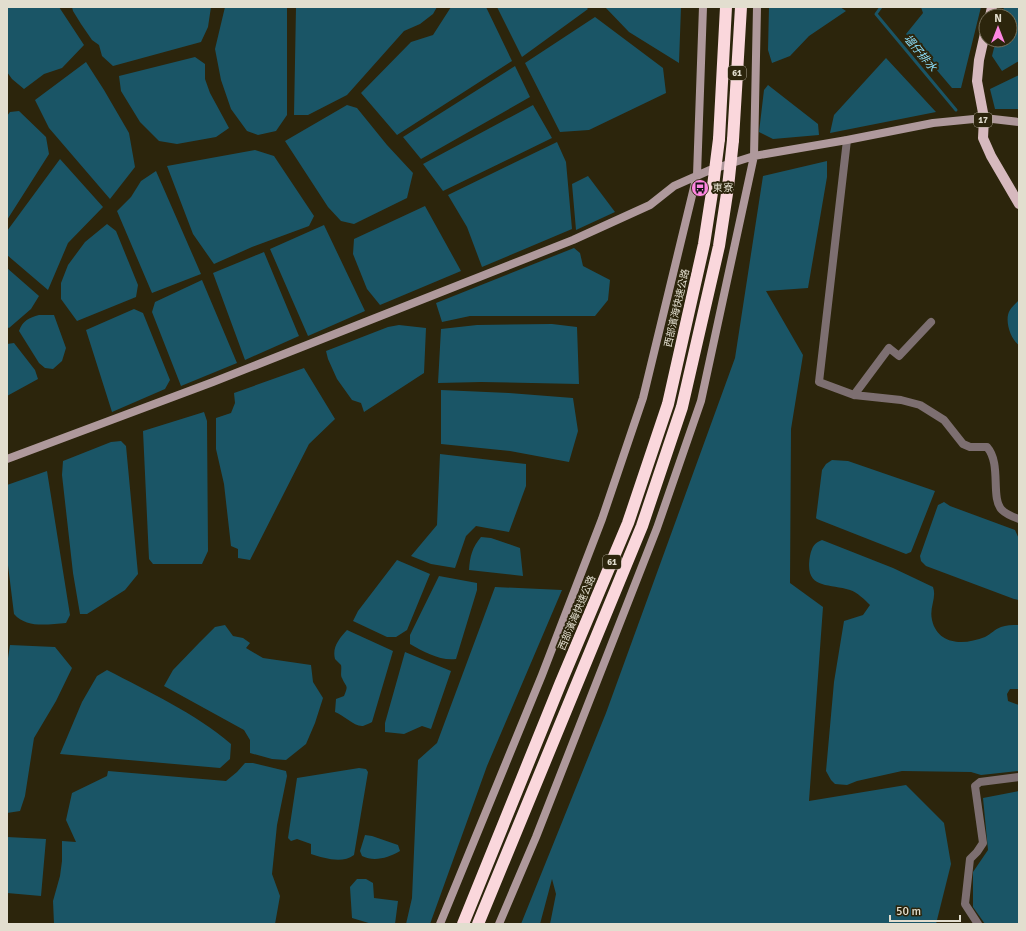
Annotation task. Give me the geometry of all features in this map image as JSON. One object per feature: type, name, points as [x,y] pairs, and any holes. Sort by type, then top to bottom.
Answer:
[{"type":"highway","name":"西部濱海快速公路","points":[[463,924],[628,523],[668,404],[704,244],[713,186],[719,139],[726,7]]},
{"type":"highway","name":"61","points":[[478,924],[642,526],[682,407],[718,246],[728,187],[733,140],[741,7]]},
{"type":"main road","name":"17","points":[[982,48],[977,81],[984,118],[982,138],[1019,204]]},
{"type":"street","points":[[440,924],[545,668],[602,519],[640,406],[697,176],[703,7]]},
{"type":"street","points":[[499,924],[536,837],[657,528],[701,401],[754,156],[757,7]]},
{"type":"street","points":[[7,459],[213,382],[573,240],[650,205],[674,186],[710,170],[754,156],[933,123],[984,118],[1019,122]]},
{"type":"street","points":[[847,140],[819,382],[854,395],[901,400],[920,405],[944,420],[963,444],[986,448],[992,453],[996,475],[997,500],[1001,510],[1008,515],[1019,519]]},
{"type":"street","points":[[854,395],[889,348],[899,356],[931,322]]},
{"type":"street","points":[[978,924],[965,904],[970,859],[978,852],[983,843],[975,786],[980,782],[1019,777]]},
{"type":"water","points":[[7,7],[59,7],[84,45],[62,68],[44,74],[24,89],[12,79],[7,72]]},
{"type":"water","points":[[72,7],[211,7],[208,27],[201,42],[113,66],[102,56],[99,45],[92,40],[73,11]]},
{"type":"water","points":[[225,7],[287,7],[287,115],[276,131],[258,135],[247,131],[231,109],[221,80],[215,49]]},
{"type":"water","points":[[296,7],[437,7],[433,14],[420,24],[404,31],[347,95],[308,115],[294,115]]},
{"type":"water","points":[[451,7],[486,7],[512,61],[397,135],[361,93],[411,42],[433,35]]},
{"type":"water","points":[[497,7],[586,7],[588,9],[522,57]]},
{"type":"water","points":[[605,7],[681,7],[679,63],[629,32]]},
{"type":"water","points":[[769,7],[840,7],[846,11],[809,36],[790,56],[772,63],[768,50]]},
{"type":"water","points":[[921,7],[981,7],[978,8],[978,19],[961,88],[952,88],[906,34],[923,13]]},
{"type":"water","points":[[1019,7],[1019,61],[1002,71],[992,56],[994,48],[1018,48],[1018,8],[1004,8]]},
{"type":"water","points":[[595,17],[663,68],[666,93],[589,130],[560,132],[525,63]]},
{"type":"water","points":[[195,57],[205,64],[205,79],[210,93],[229,128],[216,137],[177,144],[159,141],[140,122],[121,91],[119,76]]},
{"type":"water","points":[[886,58],[936,112],[830,133],[834,115]]},
{"type":"water","points":[[86,62],[129,133],[135,167],[110,199],[49,128],[35,100]]},
{"type":"water","points":[[515,66],[530,97],[421,159],[403,137]]},
{"type":"water","points":[[1019,75],[1019,109],[995,109],[990,89]]},
{"type":"water","points":[[768,85],[818,124],[819,135],[773,139],[759,132],[764,90]]},
{"type":"water","points":[[347,105],[357,108],[387,145],[413,173],[407,198],[354,224],[341,221],[328,207],[285,141]]},
{"type":"water","points":[[533,105],[552,138],[443,191],[423,164]]},
{"type":"water","points":[[19,111],[46,137],[49,154],[7,220],[7,116],[10,112]]},
{"type":"water","points":[[557,142],[566,162],[572,229],[482,267],[467,227],[448,195]]},
{"type":"water","points":[[255,150],[274,156],[314,216],[309,226],[252,247],[214,264],[193,234],[167,166]]},
{"type":"water","points":[[60,159],[103,207],[68,243],[48,290],[7,255],[7,231]]},
{"type":"water","points":[[827,161],[827,177],[808,288],[766,291],[803,355],[791,429],[790,583],[823,607],[809,801],[906,785],[944,823],[951,864],[936,924],[550,924],[556,894],[552,879],[540,924],[521,924],[606,713],[735,358],[763,176]]},
{"type":"water","points":[[156,171],[201,274],[152,293],[117,211],[131,197],[141,181]]},
{"type":"water","points":[[588,176],[615,212],[576,230],[572,184]]},
{"type":"water","points":[[425,206],[461,271],[380,305],[367,289],[353,254],[354,239]]},
{"type":"water","points":[[107,224],[116,231],[138,285],[136,297],[77,321],[61,299],[61,283],[68,265],[85,242]]},
{"type":"water","points":[[324,225],[365,311],[308,336],[270,249]]},
{"type":"water","points":[[574,248],[580,253],[583,266],[610,280],[608,300],[595,316],[470,316],[442,322],[436,303]]},
{"type":"water","points":[[264,252],[299,336],[245,360],[213,273]]},
{"type":"water","points":[[7,268],[39,296],[31,309],[9,328],[7,327]]},
{"type":"water","points":[[202,280],[237,363],[181,386],[152,312],[155,302]]},
{"type":"water","points":[[1019,300],[1019,345],[1013,338],[1009,329],[1008,314]]},
{"type":"water","points":[[134,309],[143,313],[170,380],[165,389],[112,412],[86,330]]},
{"type":"water","points":[[39,315],[54,315],[66,348],[62,361],[53,369],[45,368],[39,363],[19,331],[22,324],[27,320]]},
{"type":"water","points":[[552,324],[577,327],[579,384],[481,382],[438,383],[441,329],[477,325]]},
{"type":"water","points":[[399,325],[426,328],[424,373],[364,412],[361,403],[352,400],[337,379],[326,351],[388,327]]},
{"type":"water","points":[[14,343],[35,370],[38,379],[7,396],[7,344]]},
{"type":"water","points":[[304,368],[335,419],[309,444],[250,560],[238,558],[238,549],[231,546],[224,484],[216,449],[216,418],[231,413],[235,403],[234,393]]},
{"type":"water","points":[[441,390],[573,398],[578,431],[569,462],[510,451],[441,444]]},
{"type":"water","points":[[204,412],[207,421],[208,551],[202,564],[153,564],[149,559],[143,431]]},
{"type":"water","points":[[121,441],[126,446],[138,574],[125,590],[87,614],[80,614],[73,573],[62,475],[63,461],[111,442]]},
{"type":"water","points":[[440,454],[526,464],[526,486],[509,532],[476,526],[466,536],[455,568],[431,564],[411,556],[437,525]]},
{"type":"water","points":[[832,460],[848,461],[935,491],[911,552],[906,554],[816,518],[822,470],[826,464]]},
{"type":"water","points":[[47,471],[70,615],[66,623],[46,625],[25,622],[14,614],[7,557],[7,485]]},
{"type":"water","points":[[944,502],[950,506],[1015,530],[1019,539],[1019,600],[926,566],[921,561],[920,556],[938,505]]},
{"type":"water","points":[[481,537],[491,538],[520,548],[523,576],[469,570],[472,552]]},
{"type":"water","points":[[822,540],[893,568],[933,587],[934,595],[931,611],[932,620],[935,629],[946,639],[961,642],[977,640],[1003,626],[1019,625],[1019,689],[1010,689],[1007,694],[1008,701],[1019,705],[1019,771],[981,775],[971,772],[902,771],[857,781],[847,785],[835,784],[831,780],[826,771],[834,682],[844,621],[863,615],[870,605],[861,596],[853,591],[826,585],[814,580],[809,567],[810,556],[817,542]]},
{"type":"water","points":[[397,560],[430,574],[407,630],[396,637],[387,637],[353,621],[358,611]]},
{"type":"water","points":[[439,576],[477,583],[477,590],[456,659],[444,659],[426,653],[410,644],[410,635]]},
{"type":"water","points":[[495,587],[562,590],[487,766],[430,924],[406,924],[412,898],[418,760],[437,743]]},
{"type":"water","points":[[225,625],[233,636],[243,638],[250,643],[246,648],[263,658],[311,665],[313,682],[323,698],[306,744],[286,760],[272,759],[250,753],[250,740],[244,730],[164,686],[173,670],[215,627]]},
{"type":"water","points":[[347,630],[393,651],[372,722],[363,726],[356,725],[335,712],[336,699],[344,696],[347,688],[341,677],[341,665],[335,659],[334,651],[339,640]]},
{"type":"water","points":[[10,645],[55,647],[72,668],[56,701],[34,738],[25,796],[20,811],[7,813],[7,665]]},
{"type":"water","points":[[405,652],[451,671],[431,729],[422,726],[404,734],[385,732],[385,723]]},
{"type":"water","points":[[107,670],[202,722],[231,744],[230,759],[220,768],[60,754],[82,702],[97,676]]},
{"type":"water","points":[[245,763],[253,763],[286,771],[287,776],[277,825],[272,874],[280,896],[275,924],[54,924],[53,901],[60,876],[62,841],[76,842],[66,820],[72,793],[107,776],[108,771],[226,781]]},
{"type":"water","points":[[359,768],[366,769],[368,772],[354,855],[349,858],[339,860],[327,858],[311,854],[311,844],[297,839],[291,841],[288,838],[297,778]]},
{"type":"water","points":[[1019,791],[1019,924],[985,924],[973,907],[973,872],[988,850],[983,798]]},
{"type":"water","points":[[365,835],[398,845],[400,851],[391,856],[376,859],[362,856],[360,851]]},
{"type":"water","points":[[7,837],[46,839],[41,896],[7,893]]},
{"type":"water","points":[[357,879],[366,879],[373,883],[374,898],[398,901],[395,924],[372,924],[352,918],[350,887]]},
{"type":"waterway","name":"塭仔排水","points":[[881,7],[876,14],[956,110]]},
{"type":"place","name":"東寮","points":[[700,188]]}]
